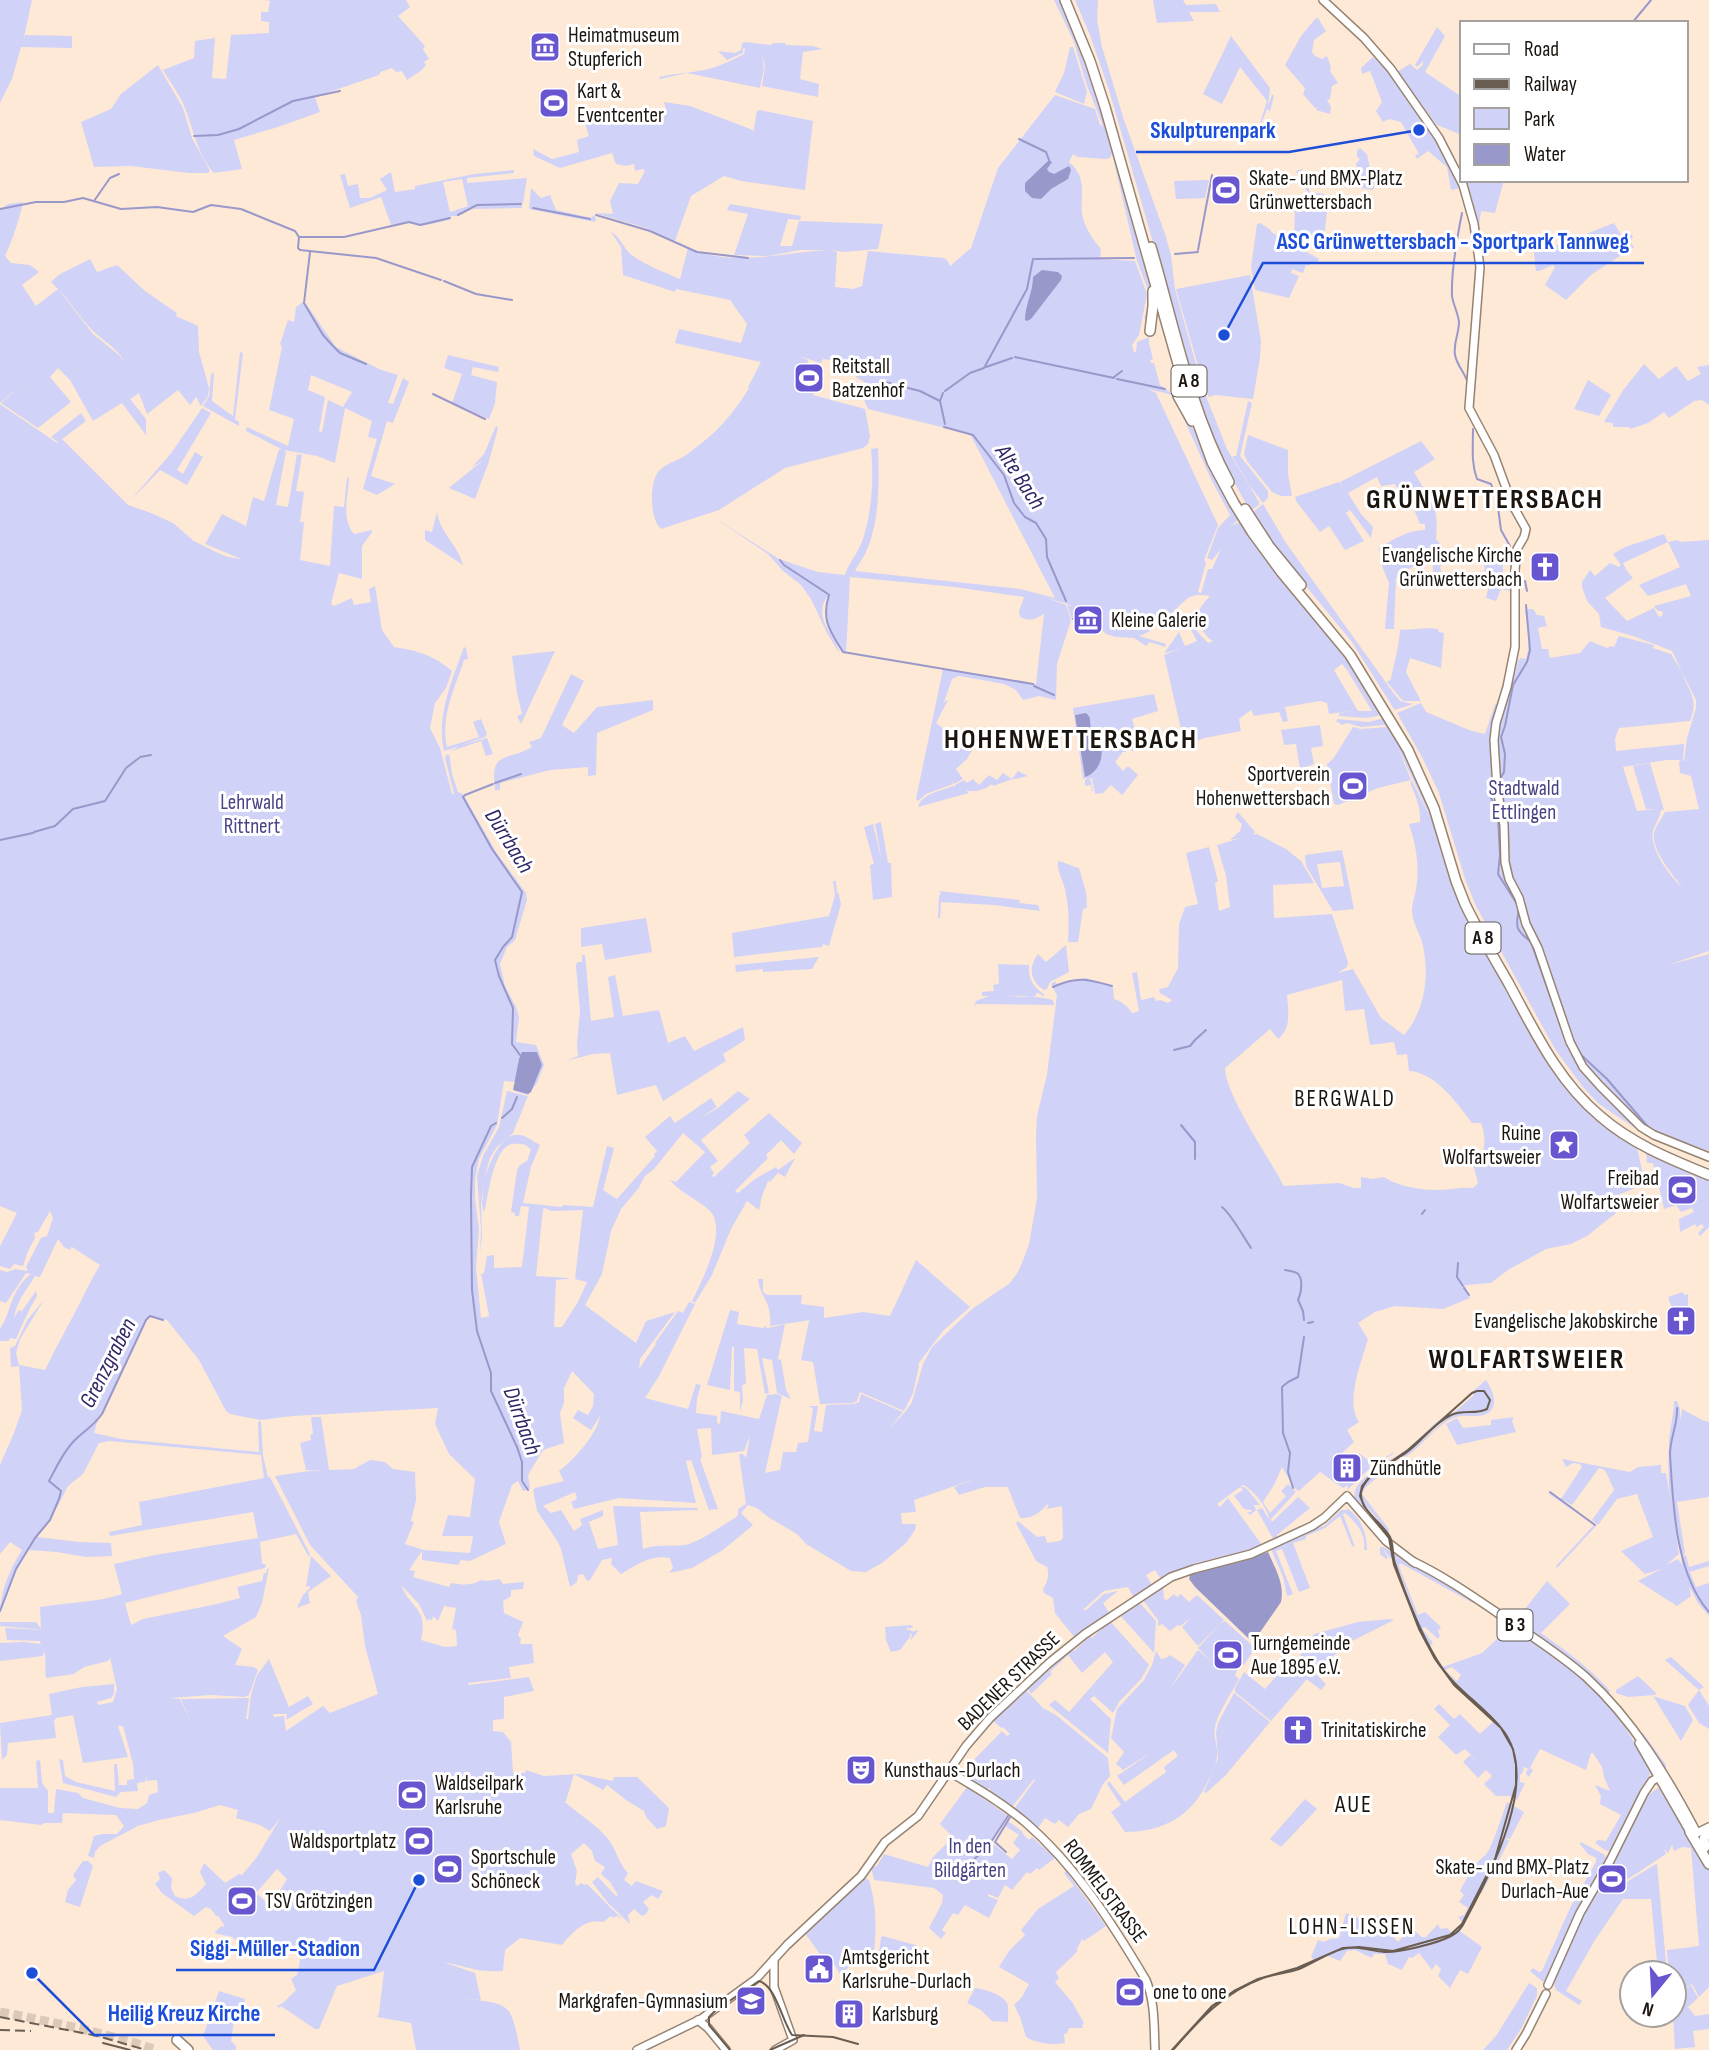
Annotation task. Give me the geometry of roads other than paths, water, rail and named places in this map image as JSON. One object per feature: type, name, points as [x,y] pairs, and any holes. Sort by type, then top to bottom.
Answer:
[{"type":"highway","name":"A 8","points":[[1065,0],[1097,84],[1184,386],[1203,441],[1222,482],[1252,532],[1282,573],[1350,655],[1408,750],[1434,808],[1465,904],[1545,1051],[1565,1080],[1601,1117],[1625,1135],[1648,1149],[1709,1175]]},
{"type":"highway","name":"A 8","points":[[1072,0],[1104,83],[1198,410],[1220,464],[1240,502],[1262,536],[1353,650],[1413,748],[1440,806],[1464,885],[1480,920],[1557,1059],[1584,1094],[1615,1120],[1641,1138],[1709,1169]]},
{"type":"highway","points":[[1150,331],[1154,299],[1151,271]]},
{"type":"highway","points":[[1178,396],[1203,441]]},
{"type":"highway","points":[[1700,1832],[1707,1851]]},
{"type":"highway","points":[[1700,1832],[1709,1864]]},
{"type":"main road","points":[[1322,0],[1378,53],[1439,138],[1460,179]]},
{"type":"main road","points":[[1461,182],[1469,203],[1479,273],[1473,377],[1469,401],[1471,413],[1493,453],[1512,505],[1526,529],[1516,554],[1515,642],[1504,699],[1494,731],[1508,876],[1521,902],[1527,926],[1538,948],[1570,1042],[1590,1076],[1637,1123],[1658,1136],[1709,1157]]},
{"type":"main road","name":"B 3","points":[[1345,1497],[1351,1508],[1385,1546],[1471,1596],[1565,1660],[1596,1687],[1646,1745],[1665,1788],[1700,1832]]},
{"type":"main road","name":"B 3","points":[[1345,1497],[1386,1541],[1415,1563]]},
{"type":"main road","name":"BADENER STRASSE","points":[[1332,1512],[1345,1497]]},
{"type":"main road","name":"BADENER STRASSE","points":[[637,2050],[696,2022],[752,1982],[862,1876],[885,1842],[918,1816],[979,1730],[1049,1663],[1171,1577],[1234,1560],[1268,1547],[1312,1526],[1332,1512],[1345,1506],[1351,1508]]},
{"type":"main road","name":"B 3","points":[[1622,1716],[1651,1765],[1700,1832]]},
{"type":"main road","points":[[1651,1765],[1651,1786]]},
{"type":"main road","name":"ROMMELSTRASSE","points":[[948,1771],[1005,1807],[1033,1829],[1087,1888],[1146,1980],[1151,1995],[1155,2050]]},
{"type":"main road","points":[[1516,2050],[1526,2034],[1580,1913],[1642,1800],[1660,1777]]},
{"type":"main road","points":[[1651,1786],[1665,1788]]},
{"type":"main road","points":[[774,1958],[775,1990],[793,2040],[775,2050]]},
{"type":"main road","points":[[765,1969],[772,1970],[774,1974]]},
{"type":"main road","points":[[707,2015],[705,2021],[708,2028],[726,2050]]},
{"type":"main road","points":[[696,2022],[708,2028]]},
{"type":"water","points":[[1049,160],[1052,162],[1047,169],[1054,174],[1069,166],[1071,170],[1068,179],[1041,199],[1032,198],[1025,191],[1025,183]]},
{"type":"water","points":[[1042,270],[1058,272],[1062,276],[1061,280],[1027,321],[1025,314],[1033,277]]},
{"type":"water","points":[[1086,713],[1102,754],[1097,768],[1085,777],[1075,715]]},
{"type":"water","points":[[522,1052],[537,1052],[542,1065],[528,1094],[513,1090]]},
{"type":"water","points":[[1268,1552],[1280,1582],[1281,1602],[1254,1641],[1189,1579],[1190,1575],[1196,1572]]},
{"type":"waterway","points":[[1634,21],[1651,0]]},
{"type":"waterway","points":[[194,136],[218,135],[239,129],[293,101],[340,91]]},
{"type":"waterway","points":[[1019,139],[1046,152],[1049,160]]},
{"type":"waterway","points":[[94,201],[110,178],[119,174]]},
{"type":"waterway","name":"Alte Bach","points":[[1198,250],[1212,175]]},
{"type":"waterway","points":[[0,209],[36,202],[64,202],[83,198],[121,209],[157,207],[193,212],[211,205],[241,209],[295,231],[299,237],[300,250],[376,258],[441,280]]},
{"type":"waterway","points":[[458,215],[477,205],[521,204]]},
{"type":"waterway","points":[[533,208],[590,219]]},
{"type":"waterway","points":[[1462,213],[1453,265],[1452,296],[1459,322],[1455,355],[1468,384]]},
{"type":"waterway","points":[[596,215],[650,231],[697,252],[748,258]]},
{"type":"waterway","points":[[300,237],[344,237],[409,222],[420,225],[450,218]]},
{"type":"waterway","points":[[310,252],[304,303],[323,335],[340,353],[366,364]]},
{"type":"waterway","name":"Alte Bach","points":[[1175,254],[1198,252]]},
{"type":"waterway","name":"Alte Bach","points":[[1035,259],[1134,258]]},
{"type":"waterway","name":"Alte Bach","points":[[945,391],[970,373],[984,368],[1027,289],[1033,259]]},
{"type":"waterway","points":[[444,281],[476,294],[512,300]]},
{"type":"waterway","points":[[1015,357],[1114,378]]},
{"type":"waterway","points":[[986,367],[1012,358]]},
{"type":"waterway","points":[[1114,377],[1122,371]]},
{"type":"waterway","points":[[1117,379],[1165,389]]},
{"type":"waterway","points":[[881,381],[920,391],[940,401]]},
{"type":"waterway","name":"Alte Bach","points":[[943,393],[940,401],[945,424]]},
{"type":"waterway","points":[[433,394],[485,419]]},
{"type":"waterway","name":"Alte Bach","points":[[944,427],[973,435],[1004,475],[1014,503],[1025,517],[1036,523],[1046,539],[1047,557],[1066,601]]},
{"type":"waterway","points":[[1473,429],[1475,473],[1477,479],[1491,484],[1494,492]]},
{"type":"waterway","points":[[1497,500],[1501,530],[1510,546]]},
{"type":"waterway","points":[[780,560],[828,594]]},
{"type":"waterway","points":[[1525,581],[1527,591]]},
{"type":"waterway","points":[[829,595],[826,618],[843,652],[1033,684]]},
{"type":"waterway","points":[[1499,781],[1504,772],[1505,754],[1501,737],[1513,685],[1527,662],[1530,650],[1526,605]]},
{"type":"waterway","points":[[1073,619],[1083,616]]},
{"type":"waterway","points":[[1034,686],[1054,695]]},
{"type":"waterway","points":[[140,757],[151,755]]},
{"type":"waterway","points":[[34,832],[55,826],[73,809],[105,801],[126,768],[139,758]]},
{"type":"waterway","name":"Dürrbach","points":[[495,783],[521,774]]},
{"type":"waterway","name":"Dürrbach","points":[[493,784],[463,797],[492,849],[522,892],[512,937],[495,960],[513,1008],[512,1044],[520,1055]]},
{"type":"waterway","points":[[1494,784],[1488,793],[1498,817],[1498,874],[1517,904]]},
{"type":"waterway","points":[[0,840],[33,833]]},
{"type":"waterway","points":[[1519,909],[1518,928],[1531,942],[1565,1038]]},
{"type":"waterway","points":[[1053,987],[1082,980],[1112,986]]},
{"type":"waterway","points":[[1174,1050],[1190,1046],[1206,1030]]},
{"type":"waterway","points":[[1579,1053],[1607,1079],[1649,1128]]},
{"type":"waterway","name":"Dürrbach","points":[[502,1118],[512,1109],[517,1097]]},
{"type":"waterway","name":"Dürrbach","points":[[471,1196],[472,1167],[491,1126],[496,1123]]},
{"type":"waterway","points":[[1181,1125],[1195,1142],[1195,1159]]},
{"type":"waterway","name":"Dürrbach","points":[[471,1197],[472,1290],[477,1331],[491,1373],[491,1391],[517,1447],[522,1462],[522,1481],[528,1490]]},
{"type":"waterway","points":[[1222,1207],[1251,1248]]},
{"type":"waterway","points":[[1422,1214],[1425,1210]]},
{"type":"waterway","points":[[1458,1263],[1457,1277],[1463,1286]]},
{"type":"waterway","points":[[1285,1270],[1297,1273],[1301,1278],[1298,1300],[1304,1320]]},
{"type":"waterway","points":[[1464,1288],[1469,1295]]},
{"type":"waterway","name":"Grenzgraben","points":[[0,1611],[16,1569],[50,1520],[59,1499],[61,1491],[49,1481],[58,1464],[73,1442],[102,1414],[146,1320],[150,1316],[163,1320]]},
{"type":"waterway","points":[[1308,1323],[1313,1322]]},
{"type":"waterway","points":[[1293,1488],[1288,1472],[1290,1453],[1283,1433],[1282,1387],[1298,1377],[1304,1337]]},
{"type":"waterway","points":[[1677,1408],[1670,1454],[1678,1537],[1689,1578],[1709,1612]]},
{"type":"waterway","points":[[1550,1492],[1595,1525]]},
{"type":"waterway","points":[[961,1873],[991,1842],[1008,1816]]},
{"type":"waterway","points":[[1006,1852],[995,1842],[1010,1817]]},
{"type":"tunnel","points":[[0,2012],[79,2028],[157,2050]]},
{"type":"tram line","points":[[1172,2050],[1212,2006],[1234,1991],[1258,1979],[1297,1968],[1343,1948],[1359,1947],[1393,1951],[1450,1935],[1462,1924],[1495,1859],[1516,1785],[1516,1765],[1513,1749],[1501,1728],[1454,1685],[1435,1659],[1419,1629],[1394,1565],[1389,1538],[1364,1506],[1360,1496],[1362,1486],[1370,1476],[1408,1450],[1472,1393],[1484,1391],[1490,1400],[1487,1409],[1460,1412],[1445,1418],[1407,1452],[1370,1477],[1361,1496],[1366,1508],[1390,1537],[1394,1560],[1408,1600],[1437,1660],[1452,1680],[1486,1712],[1502,1729],[1513,1749],[1517,1773],[1514,1799],[1508,1826],[1498,1853],[1487,1878],[1462,1926],[1451,1936],[1399,1951],[1384,1952],[1342,1949],[1299,1969],[1263,1978],[1224,1999],[1173,2050]]},
{"type":"tram line","points":[[730,2050],[709,2025],[709,2017],[759,1981],[770,1990],[792,2035],[833,2037],[858,2044]]},
{"type":"tram line","points":[[770,2050],[804,2035]]},
{"type":"tram line","points":[[103,2043],[130,2050]]},
{"type":"railway","points":[[0,2017],[98,2036],[146,2050]]},
{"type":"railway","points":[[0,2030],[31,2031]]},
{"type":"place","name":"Heimatmuseum Stupferich","points":[[545,47]]},
{"type":"place","name":"Kart & Eventcenter","points":[[554,103]]},
{"type":"place","name":"Skulpturenpark","points":[[1419,130]]},
{"type":"place","name":"Skate- und BMX-Platz Grünwettersbach","points":[[1226,190]]},
{"type":"place","name":"ASC Grünwettersbach - Sportpark Tannweg","points":[[1224,335]]},
{"type":"place","name":"Reitstall Batzenhof","points":[[809,378]]},
{"type":"place","name":"Evangelische Kirche Grünwettersbach","points":[[1545,567]]},
{"type":"place","name":"Kleine Galerie","points":[[1088,620]]},
{"type":"place","name":"Sportverein Hohenwettersbach","points":[[1353,786]]},
{"type":"place","name":"Ruine Wolfartsweier","points":[[1564,1145]]},
{"type":"place","name":"Freibad Wolfartsweier","points":[[1682,1190]]},
{"type":"place","name":"Evangelische Jakobskirche","points":[[1681,1321]]},
{"type":"place","name":"Zündhütle","points":[[1347,1468]]},
{"type":"place","name":"Turngemeinde Aue 1895 e.V.","points":[[1228,1655]]},
{"type":"place","name":"Trinitatiskirche","points":[[1298,1730]]},
{"type":"place","name":"Kunsthaus-Durlach","points":[[861,1770]]},
{"type":"place","name":"Waldseilpark Karlsruhe","points":[[412,1795]]},
{"type":"place","name":"Waldsportplatz","points":[[419,1841]]},
{"type":"place","name":"Sportschule Schöneck","points":[[448,1869]]},
{"type":"place","name":"Skate- und BMX-Platz Durlach-Aue","points":[[1612,1879]]},
{"type":"place","name":"Siggi-Müller-Stadion","points":[[419,1880]]},
{"type":"place","name":"TSV Grötzingen","points":[[242,1901]]},
{"type":"place","name":"Amtsgericht Karlsruhe-Durlach","points":[[819,1969]]},
{"type":"place","name":"Heilig Kreuz Kirche","points":[[32,1973]]},
{"type":"place","name":"one to one","points":[[1130,1992]]},
{"type":"place","name":"Markgrafen-Gymnasium","points":[[751,2001]]},
{"type":"place","name":"Karlsburg","points":[[849,2014]]},
{"type":"district","name":"GRÜNWETTERSBACH","points":[[1485,499]]},
{"type":"district","name":"HOHENWETTERSBACH","points":[[1071,739]]},
{"type":"district","name":"BERGWALD","points":[[1345,1099]]},
{"type":"district","name":"WOLFARTSWEIER","points":[[1527,1359]]},
{"type":"district","name":"AUE","points":[[1354,1804]]},
{"type":"district","name":"LOHN-LISSEN","points":[[1352,1927]]},
{"type":"park label","name":"Stadtwald Ettlingen","points":[[1524,800]]},
{"type":"park label","name":"Lehrwald Rittnert","points":[[252,814]]},
{"type":"park label","name":"In den Bildgärten","points":[[970,1858]]}]
